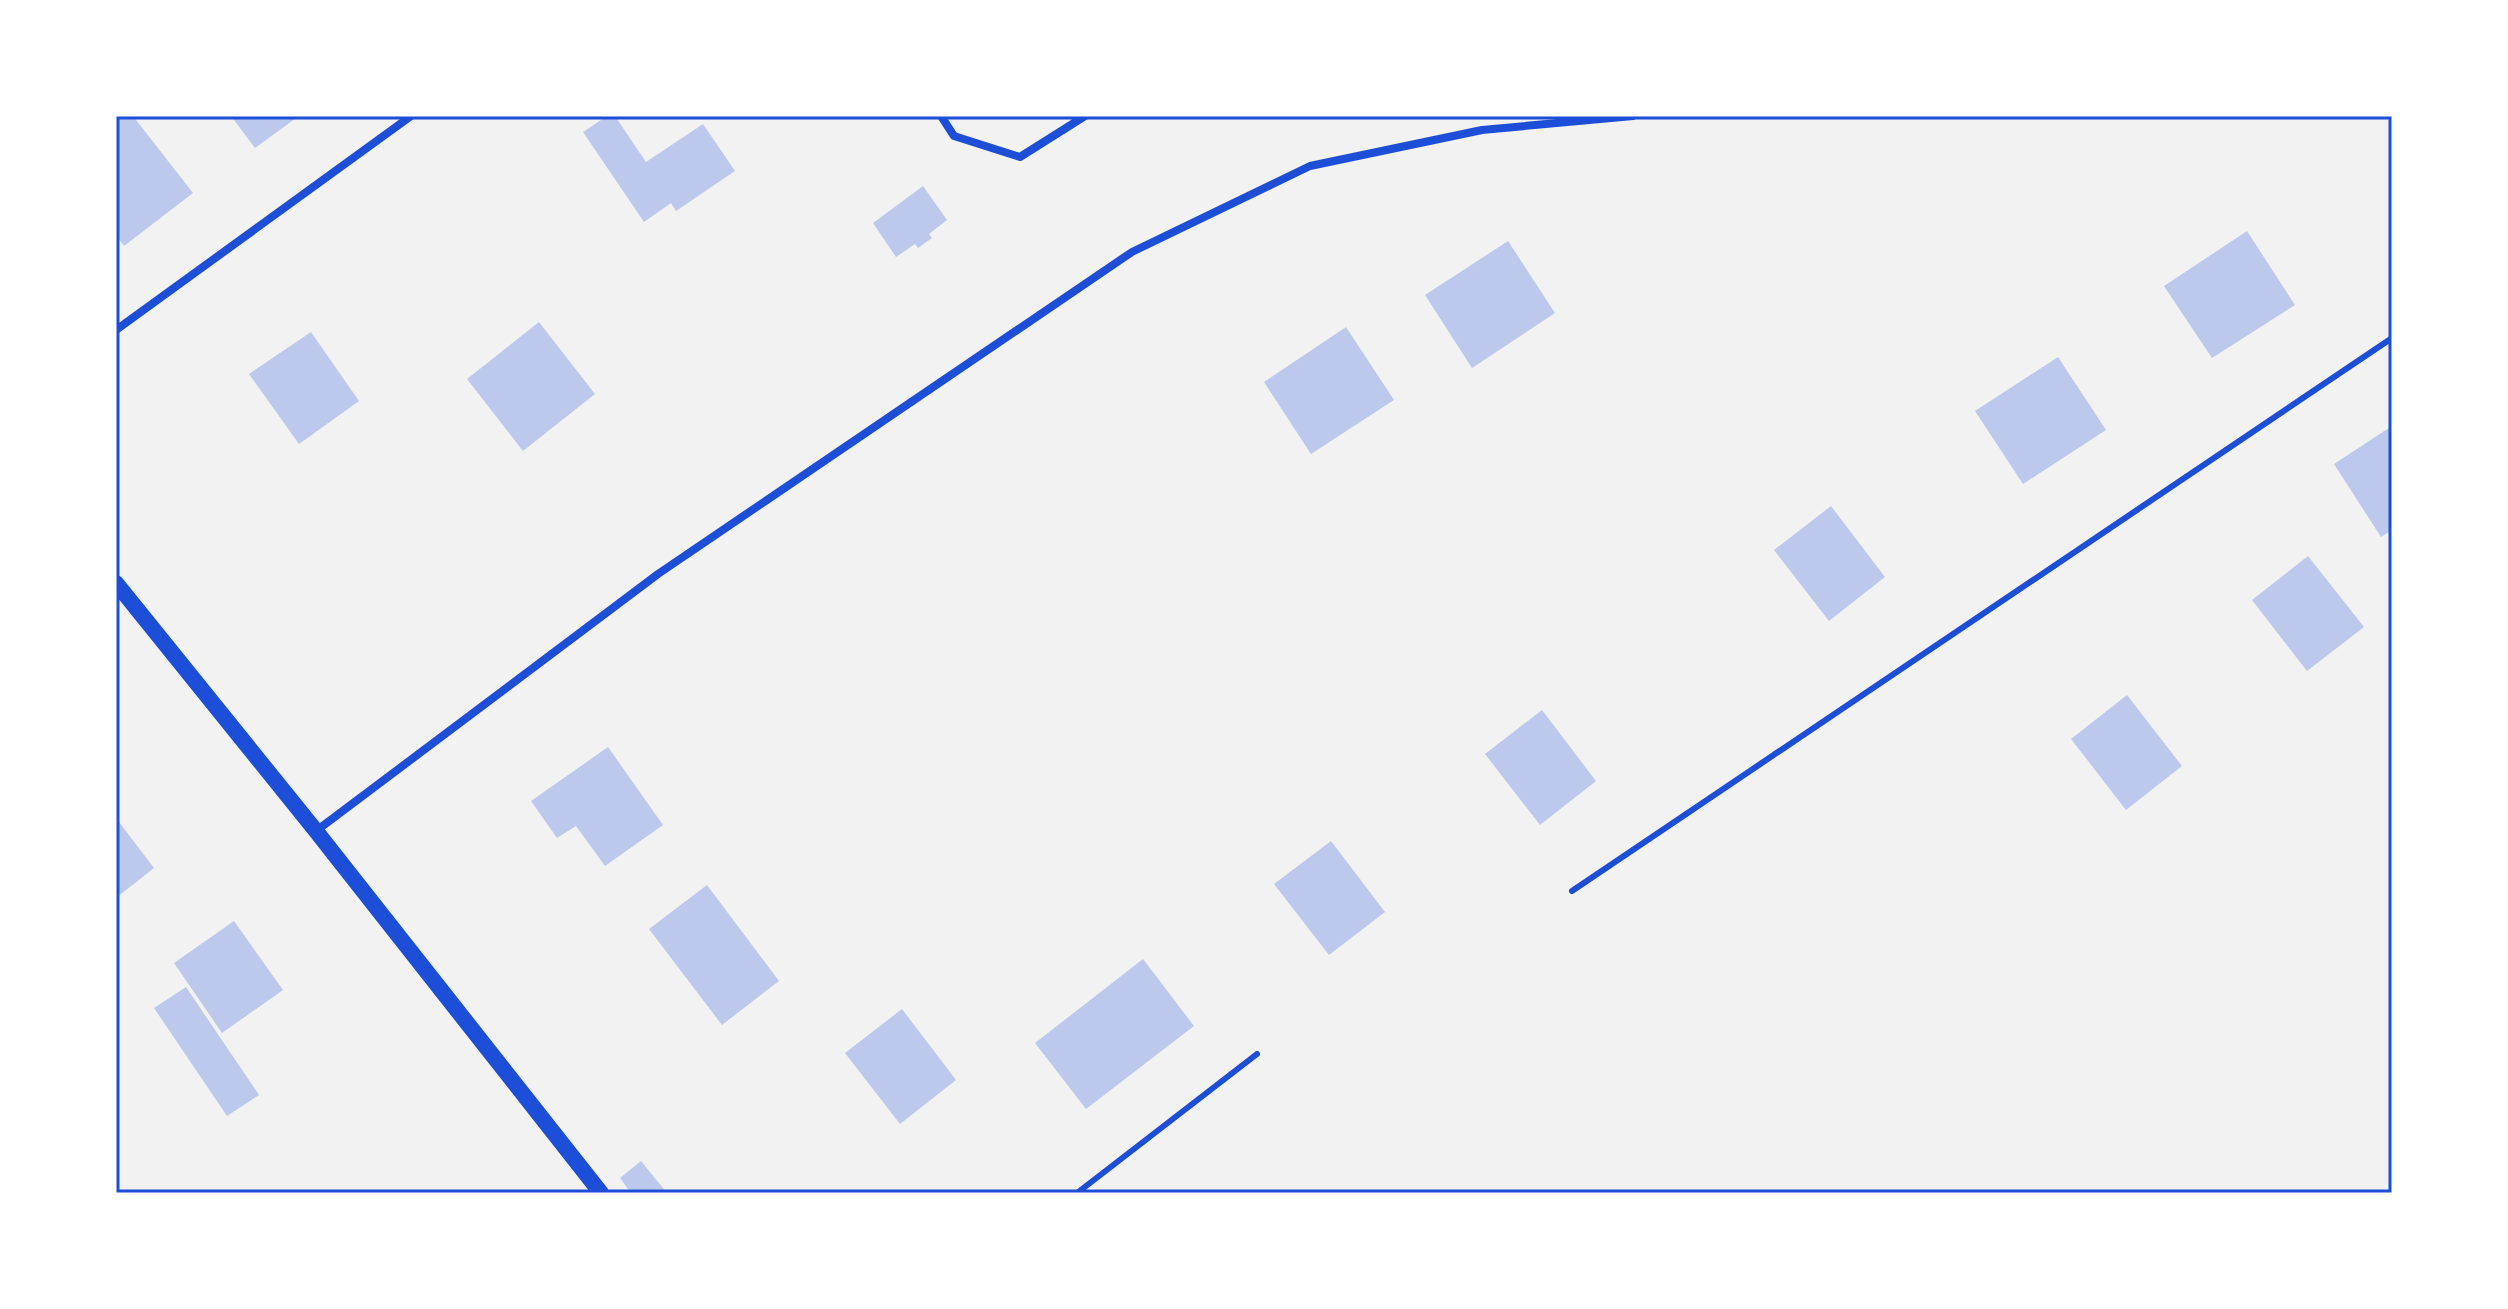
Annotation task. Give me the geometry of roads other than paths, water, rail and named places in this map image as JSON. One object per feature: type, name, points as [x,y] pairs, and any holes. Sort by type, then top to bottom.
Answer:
[{"type":"main road","points":[[116,583],[601,1193]]},
{"type":"street","points":[[116,330],[411,116]]},
{"type":"street","points":[[941,116],[954,136],[1020,157],[1085,116]]},
{"type":"street","points":[[316,831],[658,574],[1132,252],[1310,166],[1482,130],[1633,116]]},
{"type":"lane","points":[[1572,891],[2392,338]]},
{"type":"lane","points":[[1077,1193],[1257,1054]]}]
